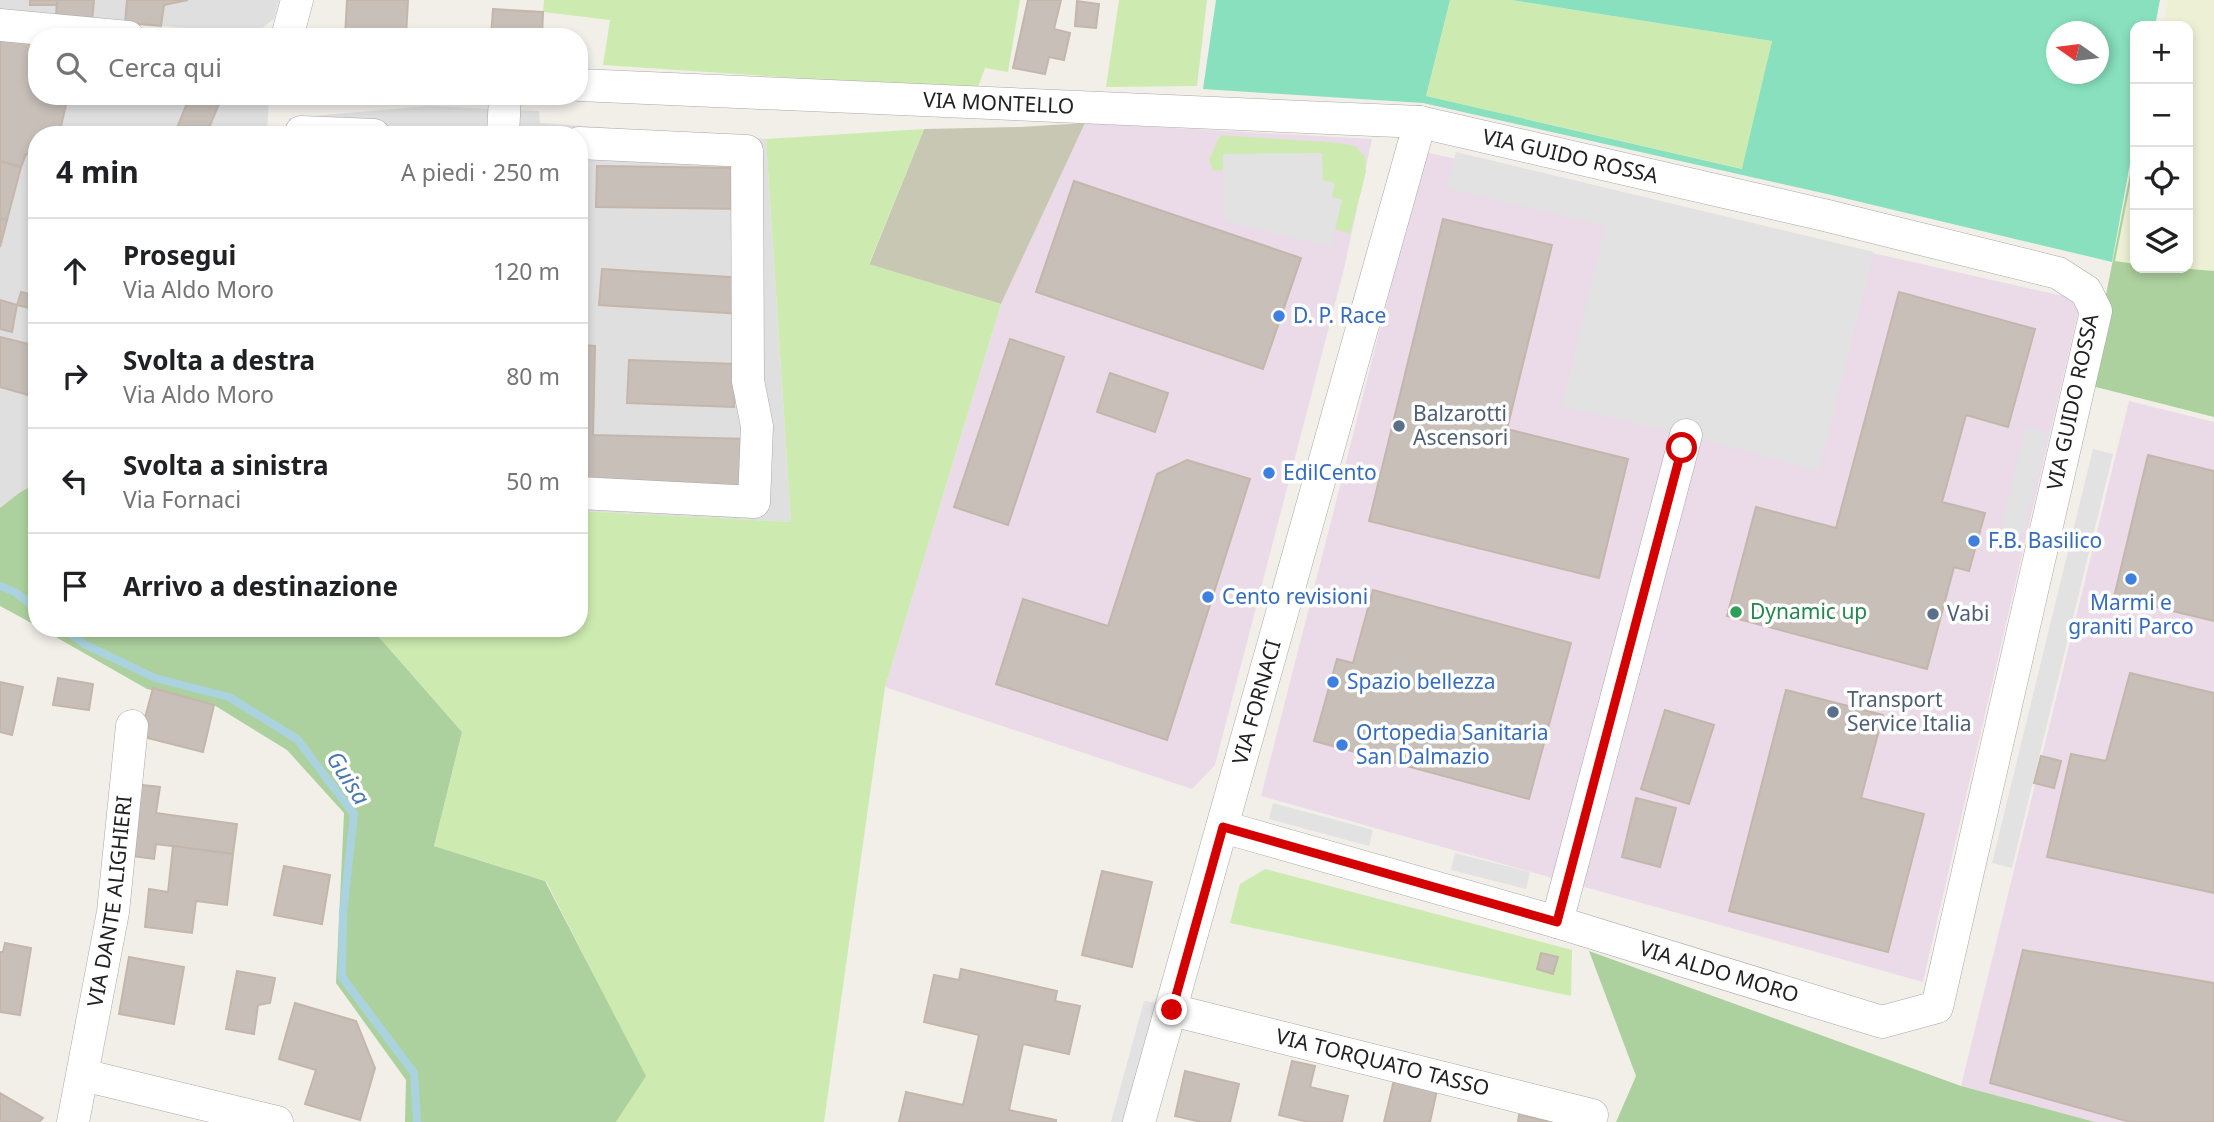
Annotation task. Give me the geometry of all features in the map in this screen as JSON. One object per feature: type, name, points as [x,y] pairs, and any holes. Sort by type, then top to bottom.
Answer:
[{"type":"street","points":[[289,28],[297,0]]},
{"type":"street","points":[[0,25],[32,28]]},
{"type":"street","name":"VIA MONTELLO","points":[[588,85],[1420,122]]},
{"type":"street","points":[[503,126],[505,105]]},
{"type":"street","name":"VIA FORNACI","points":[[1139,1122],[1420,122]]},
{"type":"street","name":"VIA GUIDO ROSSA","points":[[1420,122],[1811,212],[2058,273],[2086,291],[2096,311],[1937,1007],[1882,1022]]},
{"type":"street","points":[[588,144],[747,151],[748,381],[757,426],[754,502],[588,493]]},
{"type":"street","points":[[1557,922],[1686,435]]},
{"type":"street","name":"VIA DANTE ALIGHIERI","points":[[73,1122],[113,912],[131,726]]},
{"type":"street","name":"VIA ALDO MORO","points":[[1223,827],[1557,922],[1882,1022]]},
{"type":"street","name":"VIA TORQUATO TASSO","points":[[1172,1010],[1592,1115]]},
{"type":"street","points":[[83,1074],[277,1122]]},
{"type":"shaded area","points":[[0,0],[279,0],[274,19],[262,28],[185,28],[0,12]]},
{"type":"shaded area","points":[[2168,0],[2214,0],[2214,271],[2193,269],[2193,21],[2164,21]]},
{"type":"shaded area","points":[[0,37],[28,82],[28,105],[269,105],[267,126],[28,126],[28,488],[0,508]]},
{"type":"shaded area","points":[[429,106],[539,111],[540,123],[582,126],[288,126],[289,118]]},
{"type":"shaded area","points":[[1085,123],[1372,139],[1343,273],[1215,765],[1192,789],[885,687],[1001,304]]},
{"type":"shaded area","points":[[1085,123],[1001,304],[869,265],[924,129]]},
{"type":"shaded area","points":[[588,126],[766,139],[791,522],[588,511]]},
{"type":"shaded area","points":[[1425,152],[2081,300],[1923,982],[1261,796]]},
{"type":"shaded area","points":[[1456,152],[1874,252],[1819,471],[1686,435],[1562,406],[1605,226],[1447,188]]},
{"type":"shaded area","points":[[1322,153],[1323,180],[1335,183],[1332,197],[1342,200],[1331,247],[1224,221],[1223,154]]},
{"type":"shaded area","points":[[2130,186],[2130,264],[2115,262]]},
{"type":"shaded area","points":[[2129,401],[2214,422],[2214,1122],[2095,1122],[1961,1086]]},
{"type":"shaded area","points":[[2026,427],[2048,433],[2023,533],[2001,527]]},
{"type":"shaded area","points":[[2093,449],[2113,454],[2012,868],[1992,863]]},
{"type":"shaded area","points":[[1273,803],[1373,830],[1369,846],[1269,819]]},
{"type":"shaded area","points":[[1455,853],[1530,872],[1526,889],[1451,870]]},
{"type":"shaded area","points":[[1144,1001],[1165,1004],[1131,1122],[1111,1122]]},
{"type":"green space","points":[[544,0],[1020,0],[1008,72],[985,68],[977,90],[603,65],[610,20],[543,12]]},
{"type":"green space","points":[[1119,0],[1207,0],[1197,86],[1106,87]]},
{"type":"green space","points":[[1216,0],[1450,0],[1426,96],[1742,169],[1772,41],[1511,0],[2160,0],[2156,21],[2130,21],[2130,163],[2112,262],[1827,194],[1423,103],[1203,89]]},
{"type":"green space","points":[[1450,0],[1511,0],[1772,41],[1743,169],[1426,96]]},
{"type":"green space","points":[[924,129],[869,264],[1001,304],[885,687],[824,1122],[616,1122],[645,1076],[546,881],[434,846],[462,732],[379,637],[588,637],[588,511],[791,522],[766,139]]},
{"type":"green space","points":[[1220,135],[1355,146],[1365,156],[1366,172],[1350,234],[1335,229],[1342,200],[1332,197],[1323,180],[1223,154],[1223,170],[1213,171],[1209,160]]},
{"type":"green space","points":[[2130,174],[2115,261],[2130,263],[2130,273],[2193,273],[2193,269],[2214,271],[2214,417],[2088,385]]},
{"type":"green space","points":[[28,488],[28,621],[0,606],[0,508]]},
{"type":"green space","points":[[56,637],[379,637],[462,732],[434,846],[545,881],[646,1076],[616,1122],[405,1122],[406,1080],[336,983],[344,813],[287,750],[214,705],[147,689]]},
{"type":"green space","points":[[1265,869],[1572,950],[1571,996],[1230,923],[1240,884]]},
{"type":"green space","points":[[1589,951],[1961,1086],[2095,1122],[1616,1122],[1636,1076]]},
{"type":"building","points":[[30,0],[57,0],[57,5],[30,5]]},
{"type":"building","points":[[57,0],[94,0],[92,21],[56,17]]},
{"type":"building","points":[[127,0],[188,0],[164,5],[161,26],[125,23]]},
{"type":"building","points":[[347,0],[408,0],[406,28],[345,28]]},
{"type":"building","points":[[1028,0],[1061,0],[1054,29],[1070,33],[1064,60],[1049,57],[1045,74],[1013,68]]},
{"type":"building","points":[[1077,1],[1099,4],[1096,28],[1075,26]]},
{"type":"building","points":[[493,9],[543,12],[542,28],[492,28]]},
{"type":"building","points":[[0,37],[28,41],[28,105],[66,105],[61,126],[28,126],[28,155],[21,167],[0,161]]},
{"type":"building","points":[[186,105],[218,105],[210,126],[178,126]]},
{"type":"building","points":[[0,161],[21,167],[7,220],[0,218]]},
{"type":"building","points":[[597,166],[744,168],[743,209],[596,207]]},
{"type":"building","points":[[1074,181],[1301,258],[1263,369],[1036,292]]},
{"type":"building","points":[[0,218],[7,220],[0,247]]},
{"type":"building","points":[[1443,219],[1552,245],[1507,429],[1628,459],[1599,578],[1369,521]]},
{"type":"building","points":[[602,269],[745,278],[742,314],[599,305]]},
{"type":"building","points":[[21,292],[28,294],[28,308],[17,305]]},
{"type":"building","points":[[1899,292],[2035,329],[2008,427],[1966,415],[1942,502],[1985,513],[1969,571],[1954,567],[1927,669],[1727,616],[1756,507],[1836,528]]},
{"type":"building","points":[[0,300],[17,305],[12,332],[0,329]]},
{"type":"building","points":[[0,337],[28,344],[28,395],[0,387]]},
{"type":"building","points":[[1010,339],[1064,357],[1008,525],[954,507]]},
{"type":"building","points":[[588,346],[595,346],[593,435],[750,439],[749,488],[588,483]]},
{"type":"building","points":[[629,360],[736,364],[734,407],[627,403]]},
{"type":"building","points":[[1110,373],[1168,393],[1155,432],[1097,412]]},
{"type":"building","points":[[2148,455],[2214,471],[2214,621],[2114,597]]},
{"type":"building","points":[[1187,460],[1250,479],[1167,740],[996,684],[1023,599],[1108,626],[1157,474]]},
{"type":"building","points":[[1373,590],[1571,643],[1529,799],[1314,741],[1337,659],[1353,663]]},
{"type":"building","points":[[2130,673],[2214,693],[2214,893],[2047,857],[2071,754],[2106,761]]},
{"type":"building","points":[[58,678],[93,684],[89,710],[53,705]]},
{"type":"building","points":[[0,682],[23,687],[12,735],[0,732]]},
{"type":"building","points":[[153,688],[214,705],[203,752],[140,736]]},
{"type":"building","points":[[1786,690],[1883,715],[1861,798],[1924,814],[1888,952],[1729,911]]},
{"type":"building","points":[[1665,710],[1714,725],[1689,804],[1641,789]]},
{"type":"building","points":[[2041,756],[2061,761],[2054,788],[2034,783]]},
{"type":"building","points":[[133,784],[160,787],[156,813],[237,824],[233,854],[156,844],[154,859],[124,855]]},
{"type":"building","points":[[1636,798],[1676,808],[1660,867],[1622,857]]},
{"type":"building","points":[[173,846],[233,854],[227,905],[196,901],[192,933],[145,927],[149,889],[168,892]]},
{"type":"building","points":[[284,866],[330,875],[322,924],[274,915]]},
{"type":"building","points":[[1102,871],[1152,882],[1132,967],[1082,955]]},
{"type":"building","points":[[5,943],[31,948],[20,1015],[0,1012],[0,952],[3,952]]},
{"type":"building","points":[[2023,950],[2214,983],[2214,1122],[2130,1122],[1990,1083]]},
{"type":"building","points":[[1541,953],[1558,957],[1553,974],[1537,969]]},
{"type":"building","points":[[129,957],[184,967],[174,1024],[119,1014]]},
{"type":"building","points":[[961,969],[1057,991],[1055,1001],[1080,1006],[1069,1054],[1023,1044],[1009,1110],[1056,1122],[899,1122],[906,1092],[963,1105],[979,1035],[924,1022],[934,975],[959,980]]},
{"type":"building","points":[[237,971],[275,978],[270,1003],[258,1005],[254,1034],[226,1029]]},
{"type":"building","points":[[295,1003],[356,1021],[375,1068],[360,1120],[305,1104],[316,1070],[279,1059]]},
{"type":"building","points":[[1292,1061],[1315,1066],[1310,1087],[1348,1096],[1342,1122],[1308,1122],[1279,1115]]},
{"type":"building","points":[[1185,1071],[1239,1084],[1230,1122],[1201,1122],[1175,1116]]},
{"type":"building","points":[[1394,1080],[1437,1090],[1430,1122],[1384,1122]]},
{"type":"building","points":[[0,1093],[43,1118],[39,1122],[0,1122]]},
{"type":"building","points":[[1519,1115],[1551,1122],[1518,1122]]},
{"type":"waterway","name":"Guisa","points":[[0,586],[15,592],[28,602]]},
{"type":"waterway","name":"Guisa","points":[[75,637],[155,678],[229,697],[297,739],[354,814],[343,914],[342,977],[414,1073],[417,1122]]},
{"type":"place","name":"D. P. Race","points":[[1279,316]]},
{"type":"place","name":"Balzarotti Ascensori","points":[[1399,426]]},
{"type":"place","name":"EdilCento","points":[[1269,473]]},
{"type":"place","name":"F.B. Basilico","points":[[1974,541]]},
{"type":"place","name":"Marmi e graniti Parco","points":[[2131,579]]},
{"type":"place","name":"Cento revisioni","points":[[1208,597]]},
{"type":"place","name":"Dynamic up","points":[[1736,612]]},
{"type":"place","name":"Vabi","points":[[1933,614]]},
{"type":"place","name":"Spazio bellezza","points":[[1333,682]]},
{"type":"place","name":"Transport Service Italia","points":[[1833,712]]},
{"type":"place","name":"Ortopedia Sanitaria San Dalmazio","points":[[1342,745]]},
{"type":"route","points":[[1172,1010],[1223,827],[1557,922],[1682,448]]}]
